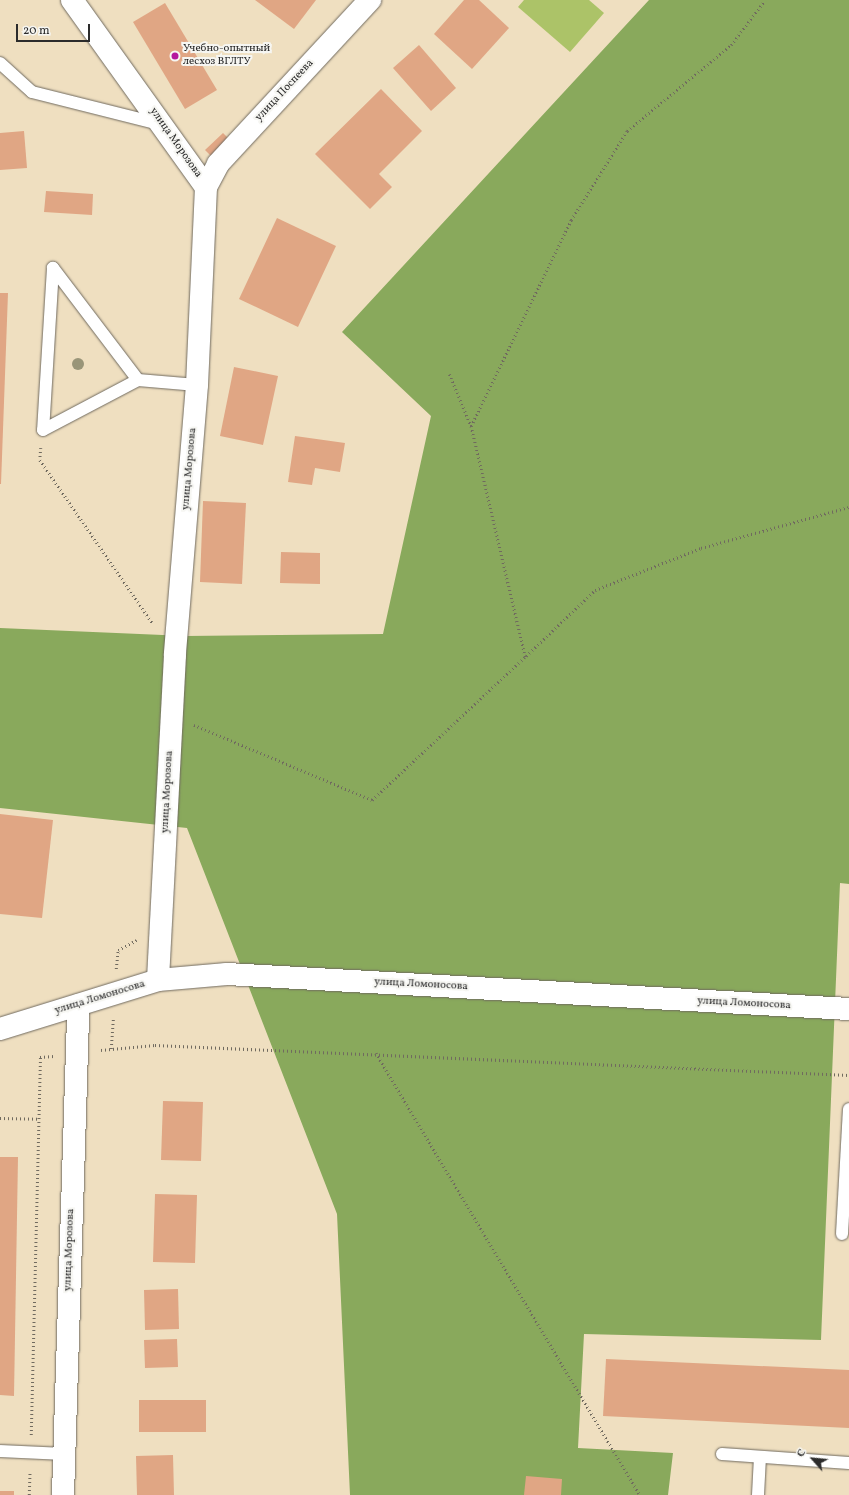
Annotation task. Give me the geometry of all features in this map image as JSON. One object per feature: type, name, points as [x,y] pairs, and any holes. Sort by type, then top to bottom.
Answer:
[{"type":"street","name":"улица Морозова","points":[[72,0],[206,187],[197,385],[175,655],[158,980]]},
{"type":"street","name":"улица Поспеева","points":[[206,187],[218,164],[370,0]]},
{"type":"street","name":"улица Ломоносова","points":[[0,1029],[158,980],[227,974],[849,1009]]},
{"type":"street","name":"улица Морозова","points":[[63,1495],[78,1005]]},
{"type":"lane","points":[[0,63],[32,92],[162,125]]},
{"type":"lane","points":[[43,430],[53,268],[138,380]]},
{"type":"lane","points":[[43,430],[138,380],[197,385]]},
{"type":"lane","points":[[842,1234],[849,1109]]},
{"type":"lane","points":[[0,1451],[64,1454]]},
{"type":"lane","points":[[722,1454],[849,1463]]},
{"type":"lane","points":[[758,1495],[760,1457]]},
{"type":"path","points":[[471,427],[571,220],[627,131],[731,45],[765,0]]},
{"type":"path","points":[[449,374],[471,427],[525,657]]},
{"type":"path","points":[[43,430],[40,460],[175,655]]},
{"type":"path","points":[[172,716],[372,800],[595,590],[701,548],[849,507]]},
{"type":"path","points":[[29,1495],[40,1057],[155,1045],[376,1053],[849,1076]]},
{"type":"path","points":[[376,1053],[640,1495]]},
{"type":"path","points":[[0,1118],[39,1119]]},
{"type":"green space","points":[[524,0],[589,0],[604,13],[570,52],[518,7]]},
{"type":"green space","points":[[649,0],[849,0],[849,884],[840,883],[821,1340],[584,1334],[578,1448],[673,1453],[668,1495],[350,1495],[337,1214],[187,828],[0,808],[0,628],[186,636],[383,634],[431,416],[342,332]]},
{"type":"building","points":[[255,0],[316,0],[294,29]]},
{"type":"building","points":[[464,0],[479,0],[509,28],[472,69],[434,34]]},
{"type":"building","name":"Учебно-опытный лесхоз ВГЛТУ","points":[[165,3],[217,90],[185,109],[133,22]]},
{"type":"building","points":[[419,45],[456,88],[431,111],[393,68]]},
{"type":"building","points":[[381,89],[422,131],[379,174],[392,187],[370,209],[315,154]]},
{"type":"building","points":[[24,131],[27,168],[0,170],[0,133]]},
{"type":"building","points":[[223,133],[229,139],[212,157],[205,150]]},
{"type":"building","points":[[46,191],[93,194],[92,215],[44,212]]},
{"type":"building","points":[[277,218],[336,246],[298,327],[239,299]]},
{"type":"building","points":[[0,293],[8,293],[1,484],[0,484]]},
{"type":"building","points":[[234,367],[278,376],[263,445],[220,436]]},
{"type":"building","points":[[295,436],[345,443],[340,472],[315,468],[312,485],[288,482]]},
{"type":"building","points":[[203,501],[246,503],[242,584],[200,582]]},
{"type":"building","points":[[281,552],[320,553],[320,584],[280,583]]},
{"type":"building","points":[[0,814],[53,820],[42,918],[0,914]]},
{"type":"building","points":[[163,1101],[203,1102],[201,1161],[161,1160]]},
{"type":"building","points":[[0,1157],[18,1157],[14,1396],[0,1395]]},
{"type":"building","points":[[155,1194],[197,1195],[195,1263],[153,1262]]},
{"type":"building","points":[[178,1289],[179,1329],[145,1330],[144,1290]]},
{"type":"building","points":[[177,1339],[178,1367],[145,1368],[144,1340]]},
{"type":"building","points":[[606,1359],[849,1370],[849,1428],[603,1416]]},
{"type":"building","points":[[139,1400],[206,1400],[206,1432],[139,1432]]},
{"type":"building","points":[[173,1455],[174,1495],[137,1495],[136,1456]]},
{"type":"building","points":[[526,1476],[562,1479],[561,1495],[524,1495]]},
{"type":"building","points":[[0,1491],[14,1491],[14,1495],[0,1495]]},
{"type":"place","name":"Учебно-опытный лесхоз ВГЛТУ","points":[[175,56]]}]
